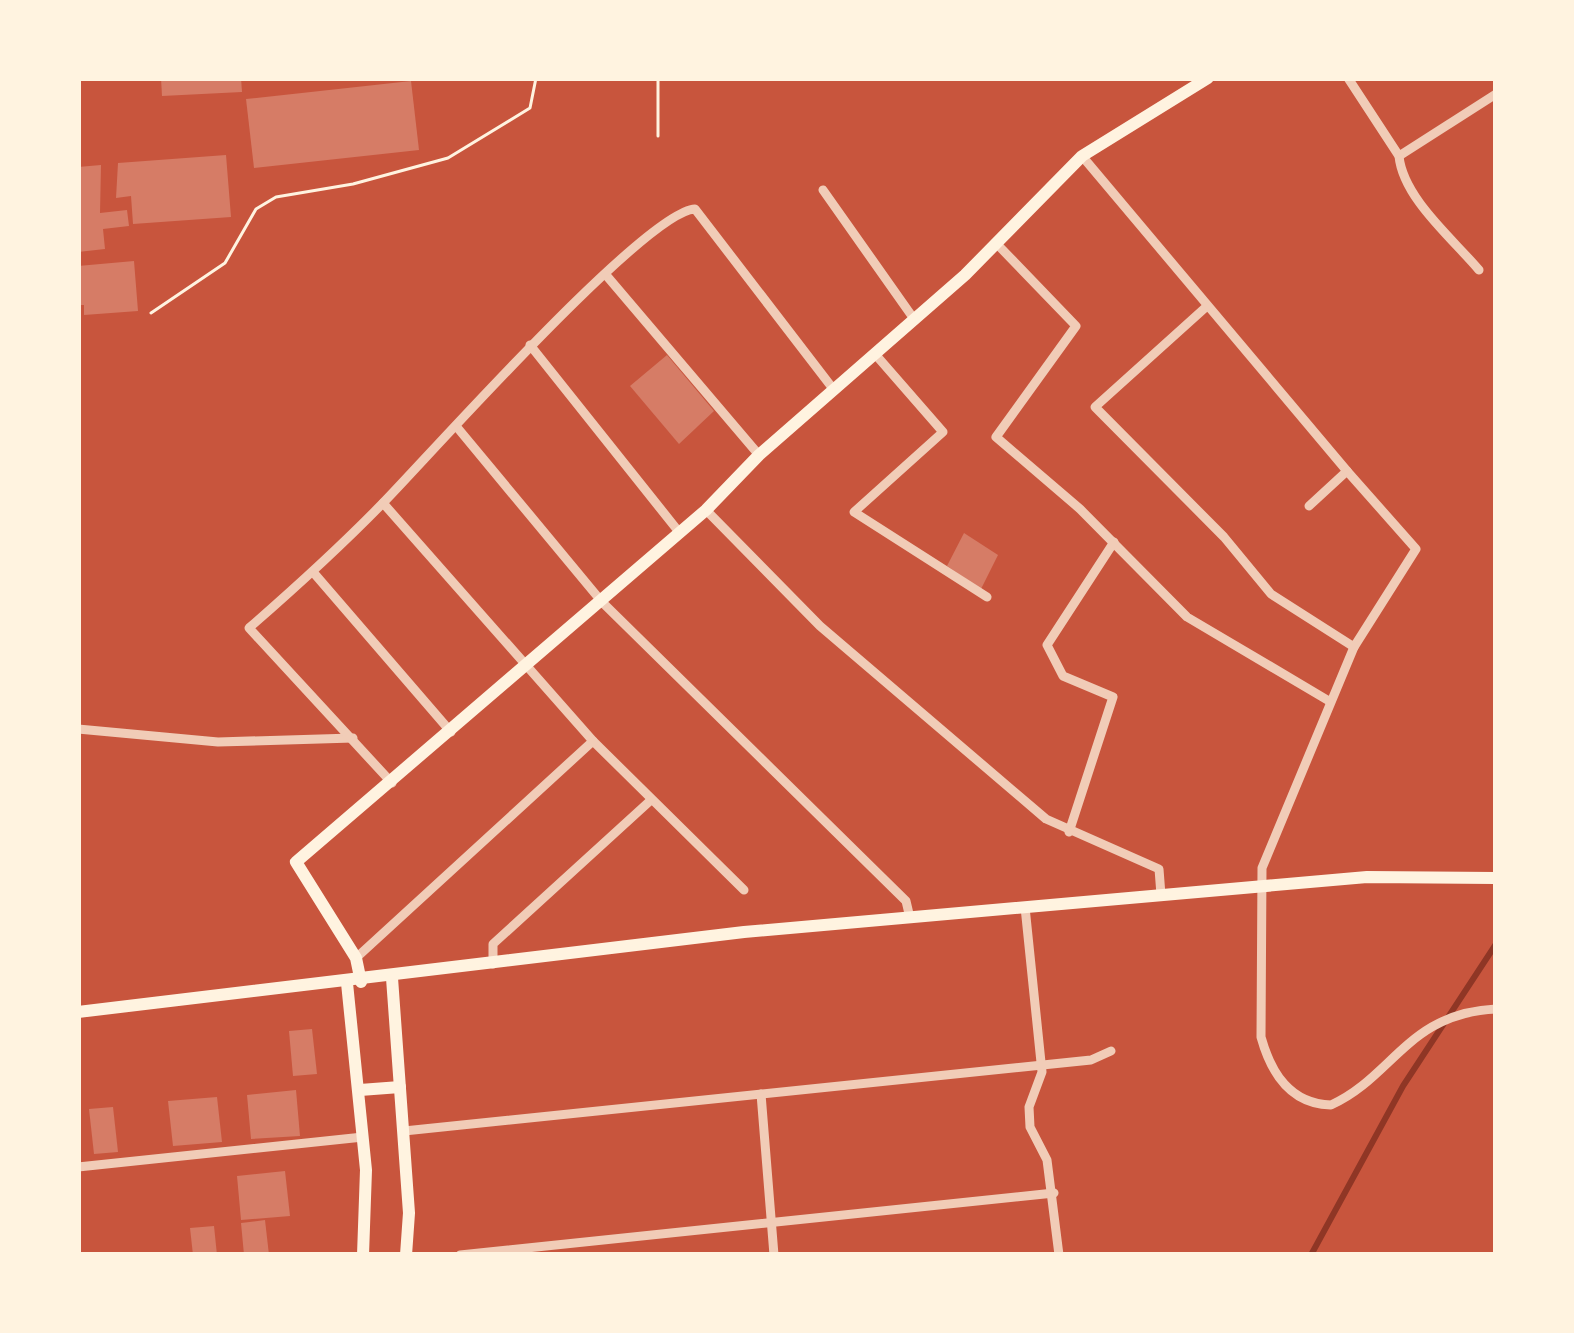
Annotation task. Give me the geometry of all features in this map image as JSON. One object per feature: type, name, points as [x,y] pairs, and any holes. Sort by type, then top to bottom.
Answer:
[{"type":"main road","points":[[363,1255],[368,1195],[356,958],[296,862],[706,510],[759,454],[914,319],[1082,156],[1208,78]]},
{"type":"main road","points":[[78,1012],[910,918],[1367,877],[1496,878]]},
{"type":"main road","points":[[392,978],[408,1254]]},
{"type":"main road","points":[[360,1090],[400,1087]]},
{"type":"street","points":[[1348,78],[1399,156],[1400,170],[1420,200],[1479,271]]},
{"type":"street","points":[[1399,156],[1496,94]]},
{"type":"street","points":[[1082,156],[1416,549],[1354,647],[1262,868],[1261,1037],[1268,1062],[1296,1096],[1331,1105],[1404,1043],[1474,1011],[1496,1010]]},
{"type":"street","points":[[823,190],[914,319]]},
{"type":"street","points":[[392,783],[249,628],[313,572],[530,346],[606,275],[677,213],[695,209],[834,390]]},
{"type":"street","points":[[996,243],[1076,326],[996,437],[1114,542],[1187,617],[1329,701]]},
{"type":"street","points":[[606,275],[759,454]]},
{"type":"street","points":[[1206,307],[1095,407],[1224,537],[1271,594],[1354,647]]},
{"type":"street","points":[[530,346],[679,532]]},
{"type":"street","points":[[875,354],[943,431],[854,512],[987,597]]},
{"type":"street","points":[[456,426],[602,602],[905,901],[910,918]]},
{"type":"street","points":[[1309,506],[1347,471]]},
{"type":"street","points":[[383,502],[592,741],[744,890]]},
{"type":"street","points":[[706,510],[820,626],[1011,790],[1069,832],[1159,868],[1161,895]]},
{"type":"street","points":[[1069,832],[1113,697],[1063,676],[1047,645],[1114,542]]},
{"type":"street","points":[[313,572],[451,732]]},
{"type":"street","points":[[78,728],[218,742],[353,739]]},
{"type":"street","points":[[356,958],[592,741]]},
{"type":"street","points":[[493,964],[493,944],[651,800]]},
{"type":"street","points":[[1025,908],[1040,1064],[1030,1127],[1047,1160],[1059,1255]]},
{"type":"street","points":[[404,1131],[1091,1060],[1111,1052]]},
{"type":"street","points":[[761,1094],[774,1255]]},
{"type":"street","points":[[78,1167],[363,1137]]},
{"type":"street","points":[[460,1255],[1054,1193]]},
{"type":"path","points":[[151,313],[225,263],[256,209],[276,196],[352,184],[448,158],[530,108],[536,78]]},
{"type":"path","points":[[658,78],[658,136]]},
{"type":"building","points":[[161,78],[241,78],[242,92],[162,96]]},
{"type":"building","points":[[411,81],[419,150],[254,168],[246,99]]},
{"type":"building","points":[[226,155],[231,217],[133,224],[131,196],[116,198],[118,163]]},
{"type":"building","points":[[101,165],[100,213],[127,210],[129,226],[103,229],[105,249],[78,252],[78,167]]},
{"type":"building","points":[[134,261],[138,311],[84,315],[84,305],[78,305],[78,266]]},
{"type":"building","points":[[667,355],[714,411],[679,444],[630,386]]},
{"type":"building","points":[[964,533],[998,555],[981,589],[947,566]]},
{"type":"building","points":[[312,1029],[317,1074],[293,1076],[289,1031]]},
{"type":"building","points":[[296,1090],[300,1136],[251,1139],[247,1095]]},
{"type":"building","points":[[217,1097],[222,1142],[173,1146],[168,1101]]},
{"type":"building","points":[[113,1107],[118,1152],[94,1154],[89,1109]]},
{"type":"building","points":[[285,1171],[290,1216],[241,1220],[237,1176]]},
{"type":"building","points":[[265,1220],[269,1255],[244,1255],[241,1223]]},
{"type":"building","points":[[214,1226],[217,1255],[193,1255],[190,1228]]},
{"type":"waterway","points":[[1311,1255],[1403,1086],[1496,944]]}]
